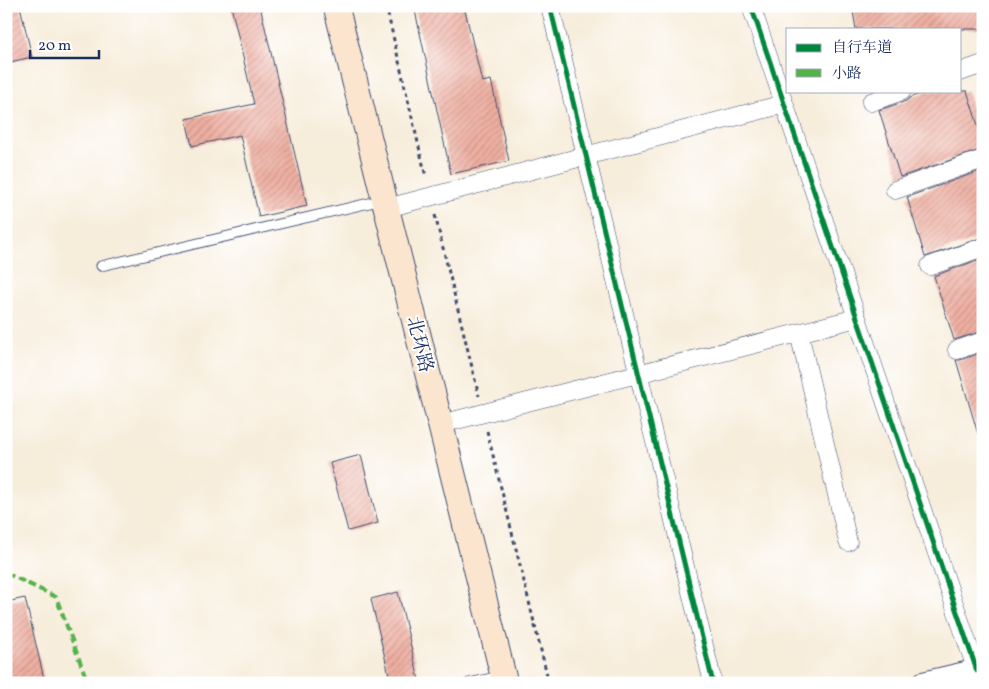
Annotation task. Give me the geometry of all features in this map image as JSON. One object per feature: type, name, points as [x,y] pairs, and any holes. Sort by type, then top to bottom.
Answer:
[{"type":"main road","name":"北环路","points":[[336,6],[504,679]]},
{"type":"street","points":[[550,6],[713,683]]},
{"type":"street","points":[[751,6],[857,318],[980,670],[923,683]]},
{"type":"street","points":[[962,71],[983,64]]},
{"type":"street","points":[[871,102],[899,92]]},
{"type":"street","points":[[386,204],[430,197],[784,104]]},
{"type":"street","points":[[895,190],[983,159]]},
{"type":"street","points":[[930,266],[983,247]]},
{"type":"street","points":[[441,424],[857,318]]},
{"type":"street","points":[[800,333],[848,542]]},
{"type":"street","points":[[957,350],[983,341]]},
{"type":"lane","points":[[101,266],[386,204]]},
{"type":"lane","points":[[470,683],[504,679]]},
{"type":"path","points":[[386,6],[430,197],[549,683]]},
{"type":"building","points":[[6,6],[20,6],[32,57],[6,63]]},
{"type":"building","points":[[231,6],[260,6],[307,206],[259,217],[240,135],[192,146],[186,119],[254,104]]},
{"type":"building","points":[[414,6],[464,6],[482,82],[491,80],[509,161],[451,174]]},
{"type":"building","points":[[852,6],[983,6],[983,29],[856,28]]},
{"type":"building","points":[[967,91],[983,141],[983,149],[900,177],[879,110],[906,101],[925,92]]},
{"type":"building","points":[[983,170],[983,237],[925,257],[907,197]]},
{"type":"building","points":[[983,258],[983,331],[954,340],[934,276]]},
{"type":"building","points":[[983,352],[983,433],[978,434],[956,360]]},
{"type":"building","points":[[361,455],[378,523],[348,531],[330,463]]},
{"type":"building","points":[[398,592],[419,680],[391,683],[371,599]]},
{"type":"building","points":[[25,598],[45,683],[6,683],[6,602]]},
{"type":"marked path","points":[[6,573],[56,597],[88,683]]},
{"type":"cycle path","points":[[550,6],[713,683]]},
{"type":"cycle path","points":[[751,6],[977,671]]}]
